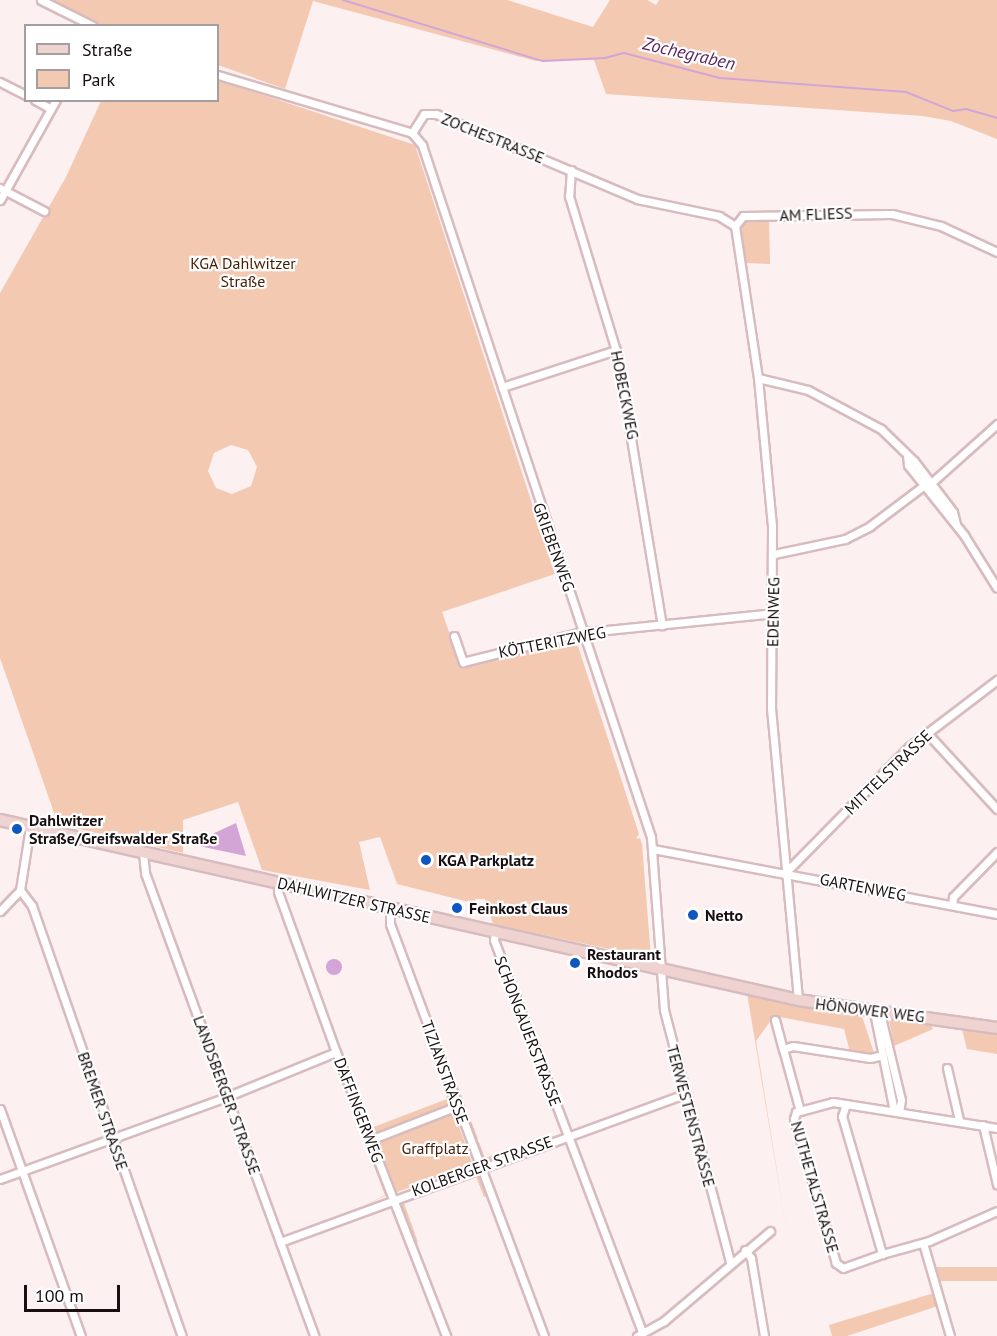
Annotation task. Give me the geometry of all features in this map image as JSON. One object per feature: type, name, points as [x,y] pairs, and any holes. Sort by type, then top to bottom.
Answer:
[{"type":"main road","name":"DAHLWITZER STRASSE","points":[[0,820],[743,988]]},
{"type":"main road","name":"HÖNOWER WEG","points":[[743,988],[877,1013],[997,1028]]},
{"type":"street","points":[[41,0],[89,24]]},
{"type":"street","points":[[219,75],[412,134]]},
{"type":"street","points":[[0,82],[24,94]]},
{"type":"street","points":[[39,102],[51,109]]},
{"type":"street","points":[[0,201],[3,190],[55,102]]},
{"type":"street","name":"ZOCHESTRASSE","points":[[412,134],[424,114],[436,114],[637,199],[719,216],[735,226]]},
{"type":"street","name":"GRIEBENWEG","points":[[412,134],[422,145],[444,202],[653,849],[662,970]]},
{"type":"street","name":"HOBECKWEG","points":[[571,170],[569,196],[616,350],[662,625]]},
{"type":"street","points":[[3,190],[44,211]]},
{"type":"street","name":"AM FLIESS","points":[[735,226],[743,216],[892,214],[941,226],[997,252]]},
{"type":"street","name":"EDENWEG","points":[[735,226],[758,378],[774,554],[771,708],[798,1000]]},
{"type":"street","points":[[502,387],[616,350]]},
{"type":"street","points":[[758,378],[808,390],[848,408],[881,429],[907,455],[926,486],[953,512],[956,524],[997,588]]},
{"type":"street","points":[[774,554],[845,539],[870,526],[926,486],[997,424]]},
{"type":"street","name":"KÖTTERITZWEG","points":[[454,636],[463,662],[584,633],[774,613]]},
{"type":"street","name":"MITTELSTRASSE","points":[[786,872],[892,763],[927,733],[997,680]]},
{"type":"street","points":[[927,733],[997,808]]},
{"type":"street","points":[[0,910],[20,890],[30,827]]},
{"type":"street","name":"GARTENWEG","points":[[653,849],[786,872],[997,914]]},
{"type":"street","points":[[952,904],[953,897],[997,852]]},
{"type":"street","name":"LANDSBERGER STRASSE","points":[[143,853],[145,873],[314,1336]]},
{"type":"street","name":"DAFFINGERWEG","points":[[279,883],[278,892],[336,1052],[446,1336]]},
{"type":"street","name":"BREMER STRASSE","points":[[20,890],[32,906],[182,1336]]},
{"type":"street","name":"TIZIANSTRASSE","points":[[390,908],[390,924],[544,1336]]},
{"type":"street","name":"SCHONGAUERSTRASSE","points":[[495,932],[494,940],[639,1334]]},
{"type":"street","name":"TERWESTENSTRASSE","points":[[662,970],[664,1010],[730,1261]]},
{"type":"street","points":[[877,1013],[883,1055],[896,1111]]},
{"type":"street","points":[[877,1013],[901,1100],[896,1111]]},
{"type":"street","points":[[775,1020],[800,1111]]},
{"type":"street","points":[[783,1049],[793,1046],[870,1058],[883,1055]]},
{"type":"street","points":[[0,1179],[336,1052]]},
{"type":"street","points":[[947,1068],[959,1120]]},
{"type":"street","name":"KOLBERGER STRASSE","points":[[280,1242],[394,1198],[685,1094]]},
{"type":"street","name":"NUTHETALSTRASSE","points":[[882,1254],[843,1268],[836,1263],[794,1119],[800,1111],[833,1102],[959,1120],[997,1128]]},
{"type":"street","points":[[846,1104],[842,1116],[882,1254],[923,1243],[997,1211]]},
{"type":"street","points":[[370,1140],[457,1106]]},
{"type":"street","points":[[0,1109],[81,1336]]},
{"type":"street","points":[[983,1125],[997,1184]]},
{"type":"street","points":[[639,1334],[664,1321],[730,1261],[770,1231]]},
{"type":"street","points":[[923,1243],[950,1336]]},
{"type":"street","points":[[746,1250],[751,1258],[764,1336]]},
{"type":"green space","points":[[48,0],[507,0],[593,27],[610,0],[647,0],[656,5],[659,0],[997,0],[997,139],[951,121],[923,116],[606,94],[594,60],[536,61],[313,1],[285,89],[219,65],[219,24],[98,24]]},
{"type":"green space","name":"KGA Dahlwitzer Straße","points":[[219,80],[415,145],[555,574],[442,612],[461,666],[575,637],[639,834],[636,839],[640,838],[642,844],[651,958],[493,924],[485,899],[475,899],[477,904],[397,884],[380,837],[359,842],[370,890],[262,870],[238,802],[183,820],[183,853],[58,824],[0,658],[0,293],[66,177],[101,102],[219,102]],"holes":[[[231,445],[248,450],[257,467],[251,486],[232,494],[216,488],[208,471],[214,453]]]},
{"type":"green space","points":[[769,219],[770,264],[746,263],[740,224],[742,220]]},
{"type":"green space","points":[[747,993],[862,1016],[874,1053],[850,1052],[844,1029],[774,1016],[756,1041],[786,1227]]},
{"type":"green space","points":[[889,1020],[930,1023],[933,1029],[894,1046]]},
{"type":"green space","points":[[962,1029],[997,1035],[997,1054],[967,1049]]},
{"type":"green space","points":[[445,1077],[452,1106],[371,1136],[362,1112],[371,1128],[447,1099],[440,1078]]},
{"type":"green space","points":[[455,1079],[478,1139],[472,1142],[450,1081]]},
{"type":"green space","name":"Graffplatz","points":[[453,1110],[473,1165],[394,1193],[374,1139]]},
{"type":"green space","points":[[479,1142],[485,1158],[505,1151],[506,1155],[484,1162],[473,1144]]},
{"type":"green space","points":[[372,1148],[389,1194],[361,1207],[385,1195],[368,1150]]},
{"type":"green space","points":[[479,1172],[489,1195],[484,1197],[476,1177],[459,1183],[457,1177]]},
{"type":"green space","points":[[447,1181],[449,1187],[404,1203],[418,1242],[414,1244],[399,1200]]},
{"type":"green space","points":[[936,1267],[997,1267],[997,1281],[936,1281]]},
{"type":"green space","points":[[934,1293],[938,1306],[847,1336],[832,1336],[829,1325]]},
{"type":"shaded area","points":[[236,823],[246,856],[194,845],[208,836]]},
{"type":"shaded area","points":[[331,959],[337,959],[342,967],[340,973],[331,975],[326,970],[326,964]]},
{"type":"waterway","name":"Zochegraben","points":[[343,0],[543,61],[605,58],[624,53],[720,78],[906,92],[953,111],[966,109],[997,118]]},
{"type":"place","name":"Dahlwitzer Straße/Greifswalder Straße","points":[[17,829]]},
{"type":"place","name":"KGA Parkplatz","points":[[426,860]]},
{"type":"place","name":"Feinkost Claus","points":[[457,908]]},
{"type":"place","name":"Netto","points":[[693,915]]},
{"type":"place","name":"Restaurant Rhodos","points":[[575,963]]}]
